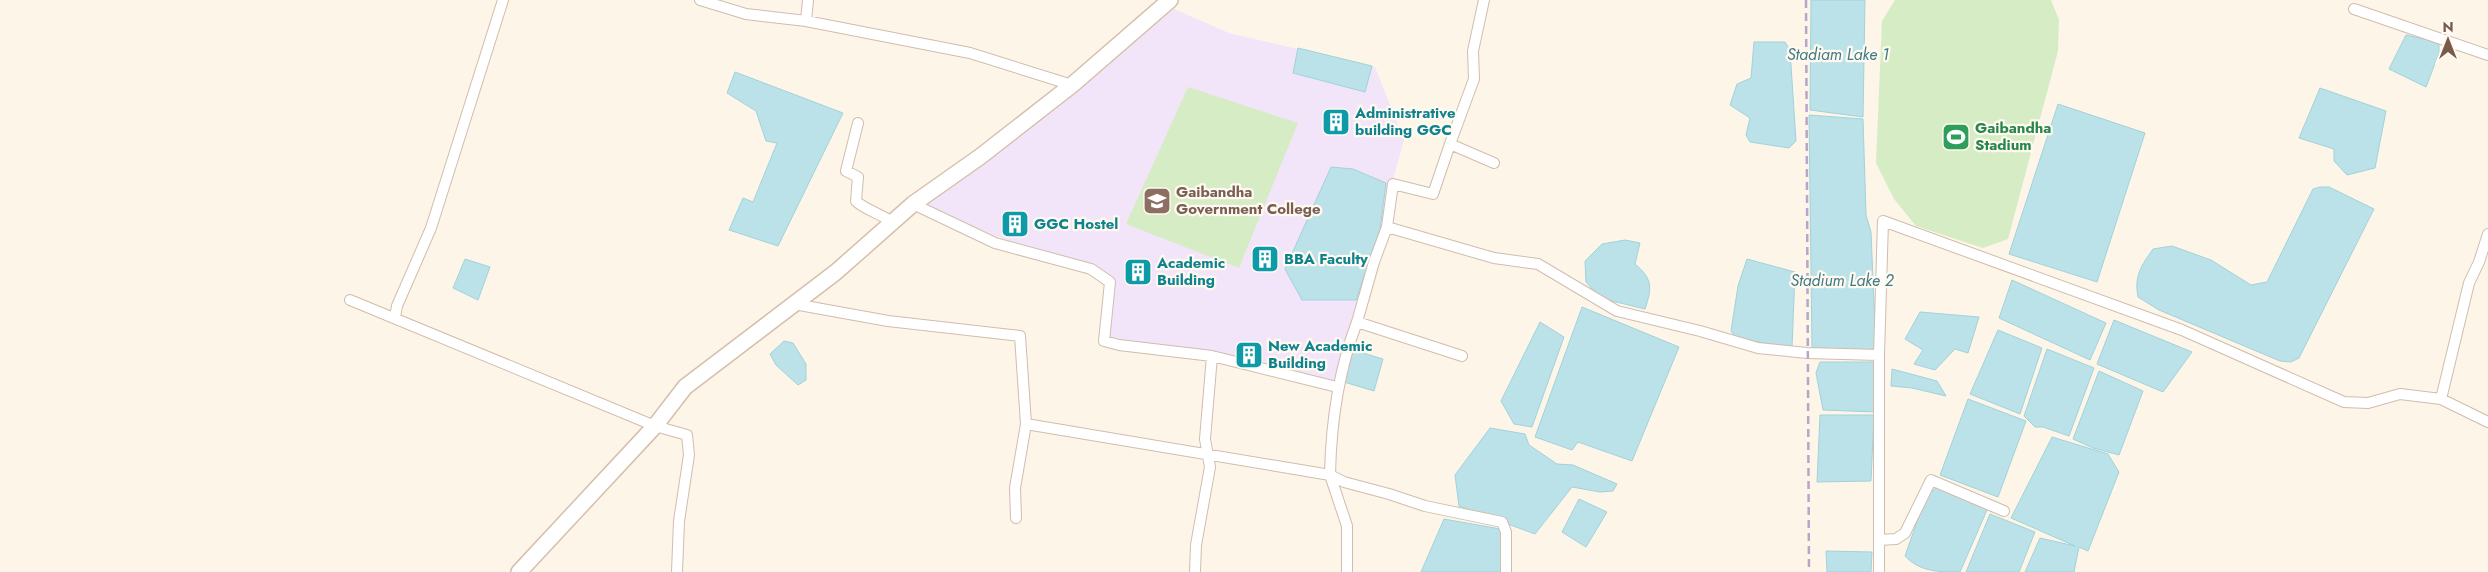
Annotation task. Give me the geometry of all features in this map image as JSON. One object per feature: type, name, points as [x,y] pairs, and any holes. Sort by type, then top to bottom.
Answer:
[{"type":"main road","points":[[519,572],[656,426],[685,387],[836,272],[913,204],[981,156],[1072,85],[1170,0]]},
{"type":"street","points":[[395,317],[397,306],[431,228],[503,0]]},
{"type":"street","points":[[700,0],[746,14],[806,21],[970,53],[1072,85]]},
{"type":"street","points":[[806,21],[808,0]]},
{"type":"street","points":[[1347,572],[1347,526],[1330,475],[1331,432],[1337,386],[1374,262],[1387,227],[1393,184],[1433,194],[1474,79],[1473,51],[1484,0]]},
{"type":"street","points":[[2354,9],[2488,55]]},
{"type":"street","points":[[858,122],[846,171],[858,177],[856,201],[892,222]]},
{"type":"street","points":[[1450,144],[1494,163]]},
{"type":"street","points":[[913,204],[994,243],[1091,269],[1110,282],[1104,341],[1119,345],[1212,356],[1337,386]]},
{"type":"street","points":[[1879,572],[1879,355],[1883,221],[2182,330],[2344,402],[2368,403],[2400,394],[2441,399],[2488,422]]},
{"type":"street","points":[[1387,227],[1494,258],[1538,264],[1617,311],[1700,331],[1758,348],[1807,353],[1879,355]]},
{"type":"street","points":[[2441,399],[2469,284],[2480,262],[2488,234]]},
{"type":"street","points":[[350,300],[656,426],[687,436],[689,455],[679,521],[677,572]]},
{"type":"street","points":[[794,304],[888,321],[1020,336],[1026,424],[1015,488],[1016,518]]},
{"type":"street","points":[[1357,322],[1462,356]]},
{"type":"street","points":[[1195,572],[1196,545],[1210,467],[1205,439],[1212,356]]},
{"type":"street","points":[[1026,424],[1208,453],[1330,475],[1344,482],[1425,506],[1502,522],[1506,532],[1506,572]]},
{"type":"street","points":[[1879,540],[1896,539],[1906,533],[1931,480],[2004,511]]},
{"type":"shaded area","name":"Gaibandha Government College","points":[[1174,9],[1229,33],[1375,67],[1404,140],[1336,386],[1105,340],[1111,283],[922,206],[1075,90]]},
{"type":"green space","name":"Gaibandha Stadium","points":[[1895,0],[2051,0],[2059,20],[2058,51],[2008,239],[1983,248],[1916,226],[1894,199],[1876,163],[1882,21]]},
{"type":"green space","points":[[1188,87],[1298,123],[1239,268],[1126,224]]},
{"type":"water","name":"Stadiam Lake 1","points":[[1811,0],[1865,0],[1863,117],[1810,110]]},
{"type":"water","points":[[2406,35],[2439,44],[2439,53],[2426,87],[2389,69]]},
{"type":"water","points":[[1754,42],[1785,42],[1790,50],[1796,141],[1789,148],[1750,142],[1746,135],[1750,118],[1730,105],[1737,84],[1751,78]]},
{"type":"water","points":[[1298,48],[1372,66],[1365,92],[1293,73]]},
{"type":"water","points":[[735,72],[843,113],[778,246],[729,230],[743,198],[753,202],[777,143],[766,141],[756,111],[727,93]]},
{"type":"water","points":[[2320,88],[2386,111],[2375,168],[2347,175],[2334,161],[2334,149],[2299,138]]},
{"type":"water","points":[[2058,104],[2145,133],[2097,282],[2009,254]]},
{"type":"water","name":"Stadium Lake 2","points":[[1809,115],[1863,119],[1866,215],[1871,232],[1876,350],[1812,348]]},
{"type":"water","points":[[1331,167],[1353,169],[1386,183],[1380,229],[1356,300],[1302,300],[1285,269]]},
{"type":"water","points":[[2329,187],[2374,209],[2299,358],[2291,362],[2280,361],[2159,310],[2138,297],[2138,277],[2142,266],[2153,249],[2172,246],[2211,260],[2251,285],[2267,282],[2313,189]]},
{"type":"water","points":[[1625,240],[1640,243],[1635,264],[1648,279],[1650,289],[1645,309],[1600,298],[1586,282],[1585,261],[1602,244]]},
{"type":"water","points":[[465,259],[490,267],[478,300],[453,288]]},
{"type":"water","points":[[1747,259],[1795,272],[1792,348],[1736,338],[1731,331],[1738,286]]},
{"type":"water","points":[[2012,280],[2106,323],[2090,360],[1999,318]]},
{"type":"water","points":[[1582,307],[1679,347],[1632,461],[1578,442],[1572,450],[1535,437]]},
{"type":"water","points":[[1920,312],[1979,317],[1968,353],[1955,349],[1935,370],[1914,364],[1923,350],[1905,339]]},
{"type":"water","points":[[2114,320],[2192,352],[2163,392],[2097,364]]},
{"type":"water","points":[[1540,322],[1564,337],[1532,427],[1514,424],[1501,401]]},
{"type":"water","points":[[1998,330],[2042,348],[2020,414],[1970,394]]},
{"type":"water","points":[[784,341],[793,343],[806,364],[806,380],[798,385],[776,365],[770,354]]},
{"type":"water","points":[[2047,349],[2094,368],[2069,436],[2043,427],[2035,427],[2024,416]]},
{"type":"water","points":[[1353,350],[1383,359],[1374,391],[1344,382]]},
{"type":"water","points":[[1820,362],[1879,362],[1876,412],[1823,410],[1816,373]]},
{"type":"water","points":[[1892,369],[1937,381],[1946,396],[1912,388],[1891,386]]},
{"type":"water","points":[[2099,371],[2143,391],[2119,455],[2093,448],[2073,439]]},
{"type":"water","points":[[1968,399],[2026,421],[1998,497],[1940,475]]},
{"type":"water","points":[[1820,415],[1874,415],[1871,481],[1817,482]]},
{"type":"water","points":[[1490,428],[1525,434],[1529,445],[1557,464],[1573,465],[1617,484],[1613,491],[1600,492],[1572,487],[1535,534],[1459,506],[1455,475]]},
{"type":"water","points":[[2052,437],[2108,454],[2119,472],[2088,551],[2079,547],[2074,572],[2025,572],[2040,538],[2075,546],[2011,518]]},
{"type":"water","points":[[1937,487],[1987,510],[1960,572],[1923,568],[1905,556],[1926,496]]},
{"type":"water","points":[[1579,499],[1607,512],[1586,547],[1562,532]]},
{"type":"water","points":[[1990,514],[2035,532],[2019,572],[1966,572]]},
{"type":"water","points":[[1444,519],[1506,530],[1504,572],[1421,572]]},
{"type":"water","points":[[1826,551],[1872,552],[1871,572],[1827,572]]},
{"type":"railway","points":[[1806,0],[1809,572]]},
{"type":"place","name":"Administrative building GGC","points":[[1336,122]]},
{"type":"place","name":"Gaibandha Stadium","points":[[1956,137]]},
{"type":"place","name":"Gaibandha Government College","points":[[1157,201]]},
{"type":"place","name":"GGC Hostel","points":[[1015,224]]},
{"type":"place","name":"BBA Faculty","points":[[1265,259]]},
{"type":"place","name":"Academic Building","points":[[1138,272]]},
{"type":"place","name":"New Academic Building","points":[[1249,355]]}]
